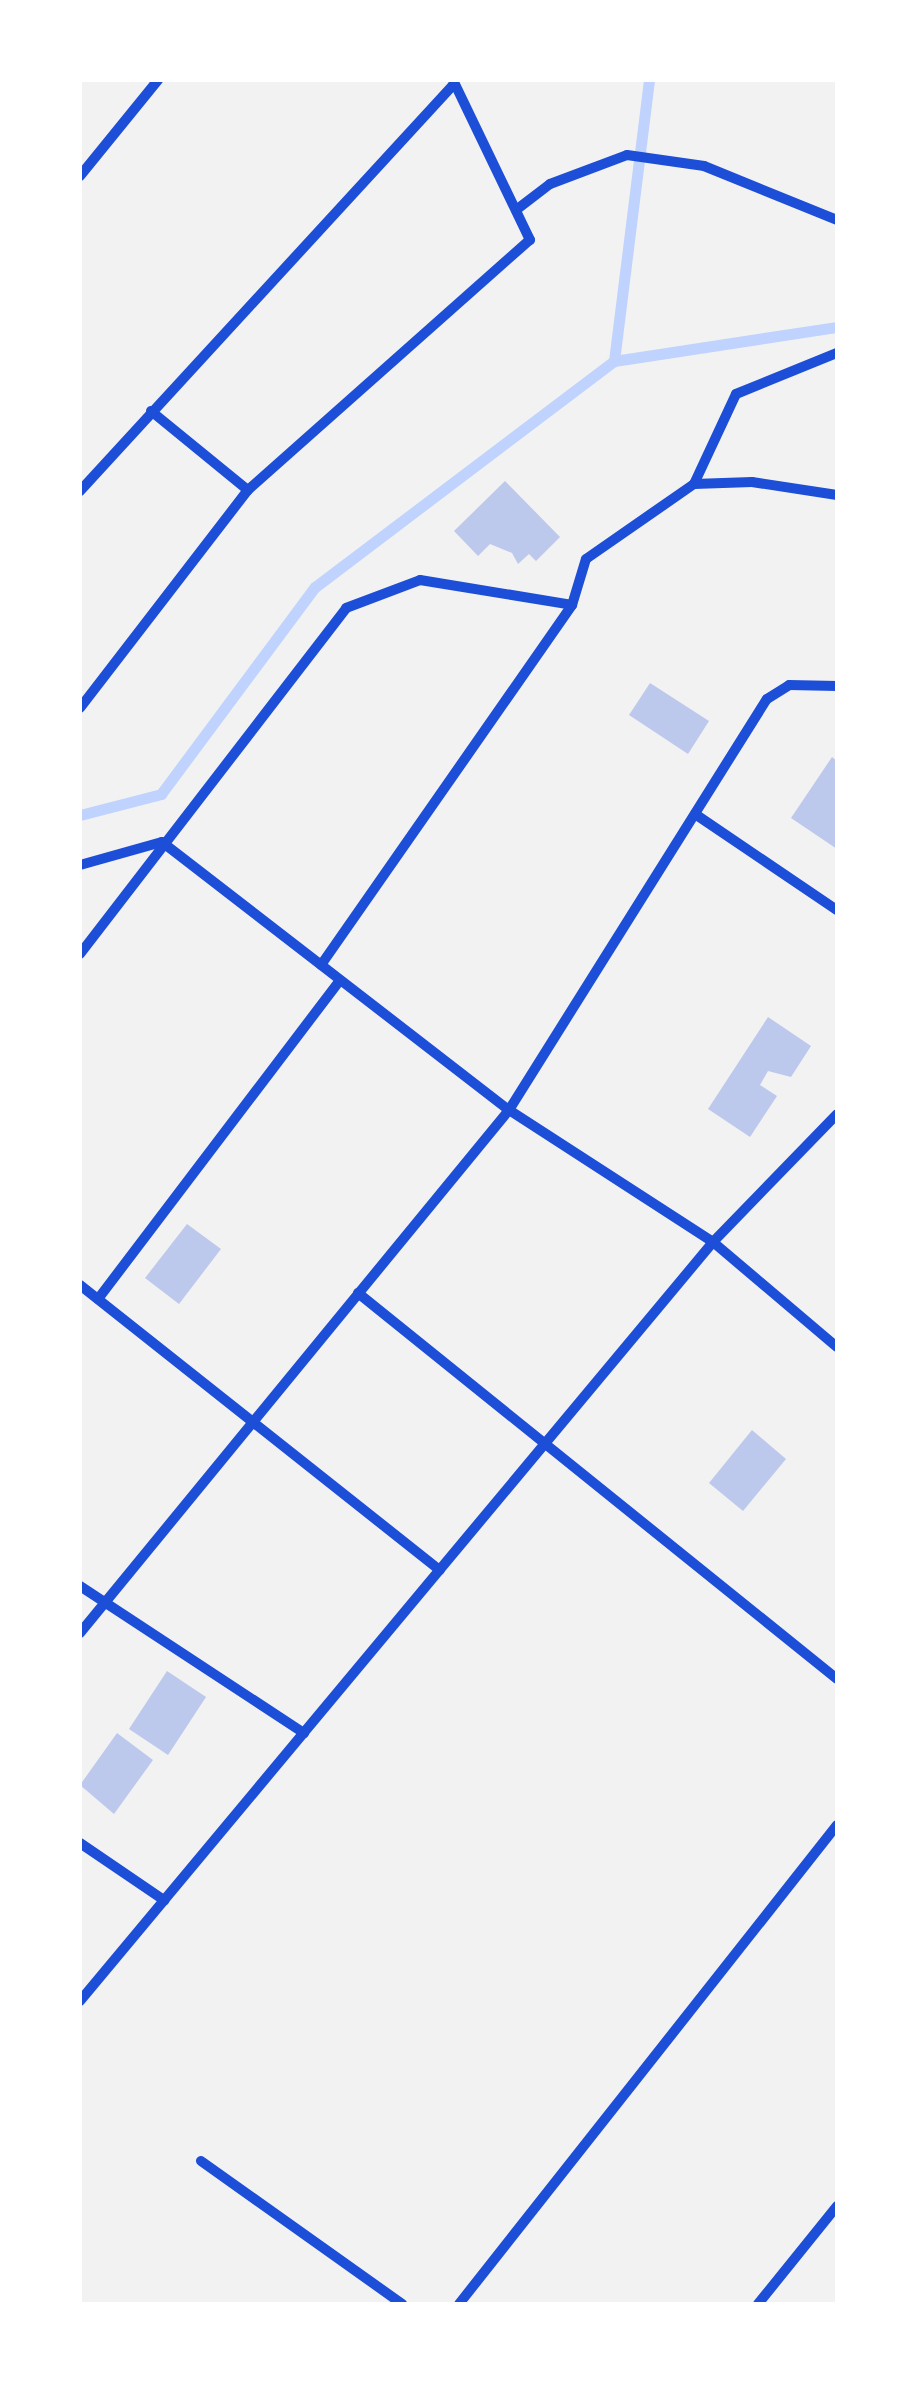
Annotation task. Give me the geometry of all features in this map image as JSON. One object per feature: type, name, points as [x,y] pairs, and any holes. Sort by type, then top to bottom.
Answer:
[{"type":"street","points":[[80,176],[158,80]]},
{"type":"street","points":[[80,491],[454,82],[530,240],[248,490],[80,708]]},
{"type":"street","points":[[516,210],[550,184],[627,155],[704,166],[837,220]]},
{"type":"street","points":[[321,965],[572,605],[586,559],[694,484],[736,394],[837,353]]},
{"type":"street","points":[[151,411],[248,490]]},
{"type":"street","points":[[694,484],[752,482],[837,495]]},
{"type":"street","points":[[80,954],[162,842],[346,608],[420,580],[572,605]]},
{"type":"street","points":[[80,1633],[509,1110],[768,699],[789,685],[837,686]]},
{"type":"street","points":[[696,814],[837,910]]},
{"type":"street","points":[[80,865],[162,842]]},
{"type":"street","points":[[162,842],[509,1110],[713,1242],[837,1348]]},
{"type":"street","points":[[98,1299],[339,981]]},
{"type":"street","points":[[80,2002],[713,1242],[837,1114]]},
{"type":"street","points":[[80,1286],[254,1419],[440,1570]]},
{"type":"street","points":[[358,1293],[543,1446],[837,1679]]},
{"type":"street","points":[[80,1586],[304,1733]]},
{"type":"street","points":[[459,2304],[837,1825]]},
{"type":"street","points":[[80,1843],[164,1900]]},
{"type":"street","points":[[201,2161],[402,2304]]},
{"type":"street","points":[[758,2304],[837,2206]]},
{"type":"building","points":[[505,481],[560,537],[536,561],[529,554],[518,564],[512,553],[490,544],[478,556],[454,531]]},
{"type":"building","points":[[650,683],[709,721],[688,754],[629,715]]},
{"type":"building","points":[[832,757],[837,761],[837,849],[791,818]]},
{"type":"building","points":[[768,1017],[811,1046],[791,1077],[768,1071],[760,1085],[777,1096],[750,1137],[708,1109]]},
{"type":"building","points":[[187,1224],[221,1249],[179,1304],[145,1278]]},
{"type":"building","points":[[752,1430],[786,1459],[743,1511],[709,1483]]},
{"type":"building","points":[[167,1671],[206,1697],[168,1755],[129,1729]]},
{"type":"building","points":[[117,1733],[153,1760],[114,1814],[80,1785]]},
{"type":"waterway","points":[[614,361],[649,80]]},
{"type":"waterway","points":[[80,815],[161,794],[315,587],[614,361],[837,327]]}]
